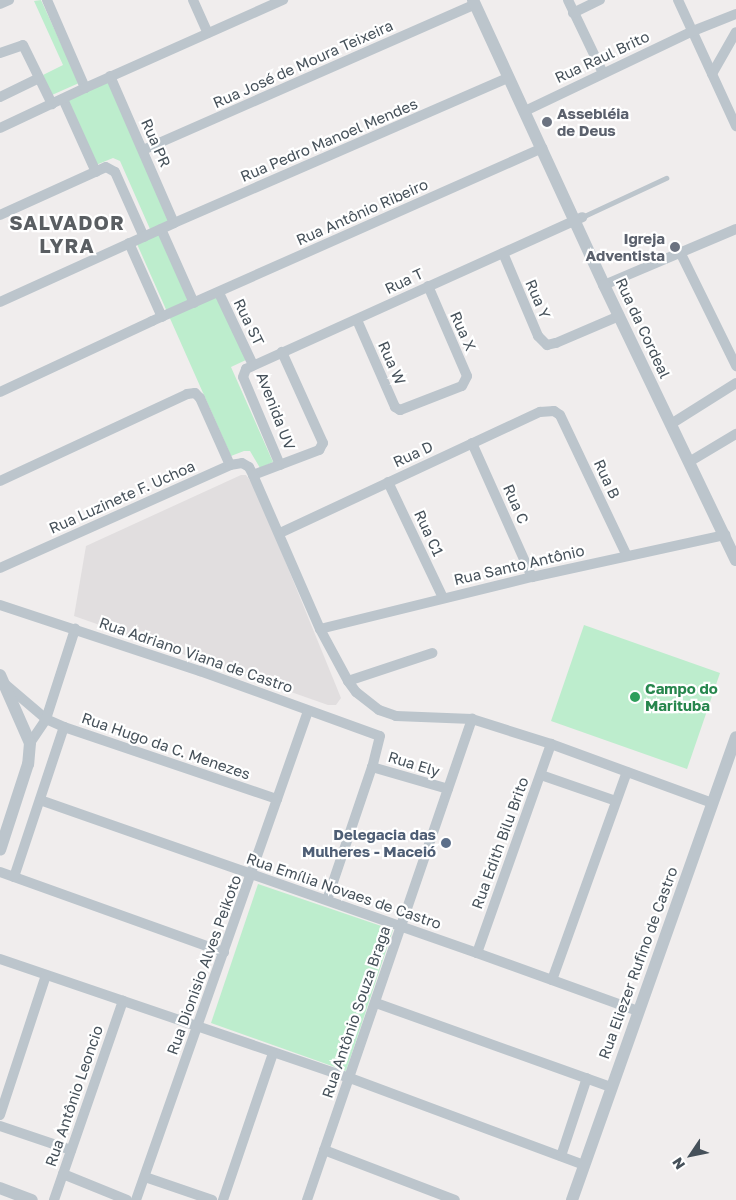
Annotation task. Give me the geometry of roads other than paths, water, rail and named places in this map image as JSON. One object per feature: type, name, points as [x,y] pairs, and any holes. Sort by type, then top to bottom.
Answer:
[{"type":"street","points":[[0,4],[9,0]]},
{"type":"street","points":[[46,0],[85,88]]},
{"type":"street","points":[[193,0],[208,33]]},
{"type":"street","points":[[0,128],[110,76],[282,0]]},
{"type":"street","points":[[568,0],[604,73]]},
{"type":"street","points":[[573,13],[600,0]]},
{"type":"street","points":[[678,0],[736,126]]},
{"type":"street","name":"Rua da Cordeal","points":[[474,2],[508,78],[579,219],[604,285],[736,560]]},
{"type":"street","name":"Rua José de Moura Teixeira","points":[[143,150],[474,2]]},
{"type":"street","name":"Rua Raul Brito","points":[[525,111],[693,31],[736,14]]},
{"type":"street","points":[[712,74],[736,32]]},
{"type":"street","points":[[0,53],[23,45],[52,104]]},
{"type":"street","name":"Rua PR","points":[[110,76],[174,223]]},
{"type":"street","points":[[0,97],[39,78]]},
{"type":"street","name":"Rua Pedro Manoel Mendes","points":[[0,302],[174,223],[508,78]]},
{"type":"street","points":[[63,99],[101,170]]},
{"type":"street","name":"Rua Antônio Ribeiro","points":[[0,392],[162,316],[219,293],[542,148]]},
{"type":"street","points":[[0,215],[101,170],[115,172],[144,237]]},
{"type":"street","name":"Rua T","points":[[249,367],[579,219]]},
{"type":"street","points":[[161,229],[194,304]]},
{"type":"street","points":[[604,285],[681,254],[736,229]]},
{"type":"street","points":[[129,243],[162,316]]},
{"type":"street","name":"Rua Y","points":[[503,253],[538,336],[547,345],[620,316]]},
{"type":"street","points":[[681,254],[736,366]]},
{"type":"street","name":"Rua X","points":[[406,410],[462,386],[467,376],[428,286]]},
{"type":"street","name":"Rua ST","points":[[219,293],[249,367]]},
{"type":"street","name":"Rua W","points":[[356,320],[395,407],[400,410],[406,410]]},
{"type":"street","points":[[253,475],[319,450],[322,443],[282,352]]},
{"type":"street","name":"Avenida UV","points":[[249,367],[243,377],[280,465]]},
{"type":"street","points":[[671,424],[736,383]]},
{"type":"street","points":[[0,481],[188,394],[194,393],[200,398],[230,465],[242,463],[249,467],[280,533],[320,630],[348,682],[356,692],[379,710],[396,716],[472,719],[551,744],[712,803]]},
{"type":"street","name":"Rua D","points":[[280,533],[540,412],[554,411],[560,416]]},
{"type":"street","name":"Rua B","points":[[560,416],[627,556]]},
{"type":"street","points":[[689,462],[736,434]]},
{"type":"street","name":"Rua C","points":[[472,443],[532,577]]},
{"type":"street","name":"Rua Luzinete F. Uchoa","points":[[0,568],[230,465]]},
{"type":"street","name":"Rua C1","points":[[388,482],[443,598]]},
{"type":"street","name":"Rua Santo Antônio","points":[[320,630],[532,577],[725,535]]},
{"type":"street","name":"Rua Adriano Viana de Castro","points":[[0,605],[75,629],[380,736],[372,767]]},
{"type":"street","points":[[0,850],[28,764],[30,743],[46,719],[75,629]]},
{"type":"street","points":[[348,682],[432,654]]},
{"type":"street","points":[[2,680],[30,743]]},
{"type":"street","name":"Rua Hugo da C. Menezes","points":[[2,680],[46,719],[64,727],[277,799]]},
{"type":"street","name":"Rua Dionisio Alves Peikoto","points":[[136,1200],[308,711]]},
{"type":"street","name":"Rua Antônio Souza Braga","points":[[307,1200],[472,719]]},
{"type":"street","points":[[14,877],[64,727]]},
{"type":"street","name":"Rua Eliezer Rufino de Castro","points":[[572,1200],[736,737]]},
{"type":"street","name":"Rua Edith Bilu Brito","points":[[477,952],[551,744]]},
{"type":"street","points":[[327,900],[372,767]]},
{"type":"street","name":"Rua Ely","points":[[372,767],[448,789]]},
{"type":"street","points":[[552,980],[627,772]]},
{"type":"street","points":[[541,775],[616,801]]},
{"type":"street","name":"Rua Emília Novaes de Castro","points":[[40,800],[251,875],[477,952],[638,1011]]},
{"type":"street","points":[[0,872],[224,952]]},
{"type":"street","points":[[0,959],[350,1078],[584,1165]]},
{"type":"street","points":[[0,1115],[46,975]]},
{"type":"street","name":"Rua Antônio Leoncio","points":[[54,1200],[123,1002]]},
{"type":"street","points":[[376,1003],[611,1087]]},
{"type":"street","points":[[223,1200],[273,1053]]},
{"type":"street","points":[[562,1156],[587,1078]]},
{"type":"street","points":[[0,1126],[71,1150]]},
{"type":"street","points":[[324,1150],[455,1200]]},
{"type":"street","points":[[63,1174],[127,1200]]},
{"type":"street","points":[[145,1177],[212,1200]]},
{"type":"street","points":[[0,1188],[32,1200]]},
{"type":"lane","points":[[579,219],[666,178]]},
{"type":"place","name":"Assebléia de Deus","points":[[547,122]]},
{"type":"place","name":"Igreja Adventista","points":[[675,247]]},
{"type":"place","name":"Campo do Marituba","points":[[635,697]]},
{"type":"place","name":"Delegacia das Mulheres - Maceió","points":[[446,843]]},
{"type":"district","name":"SALVADOR LYRA","points":[[67,234]]}]
